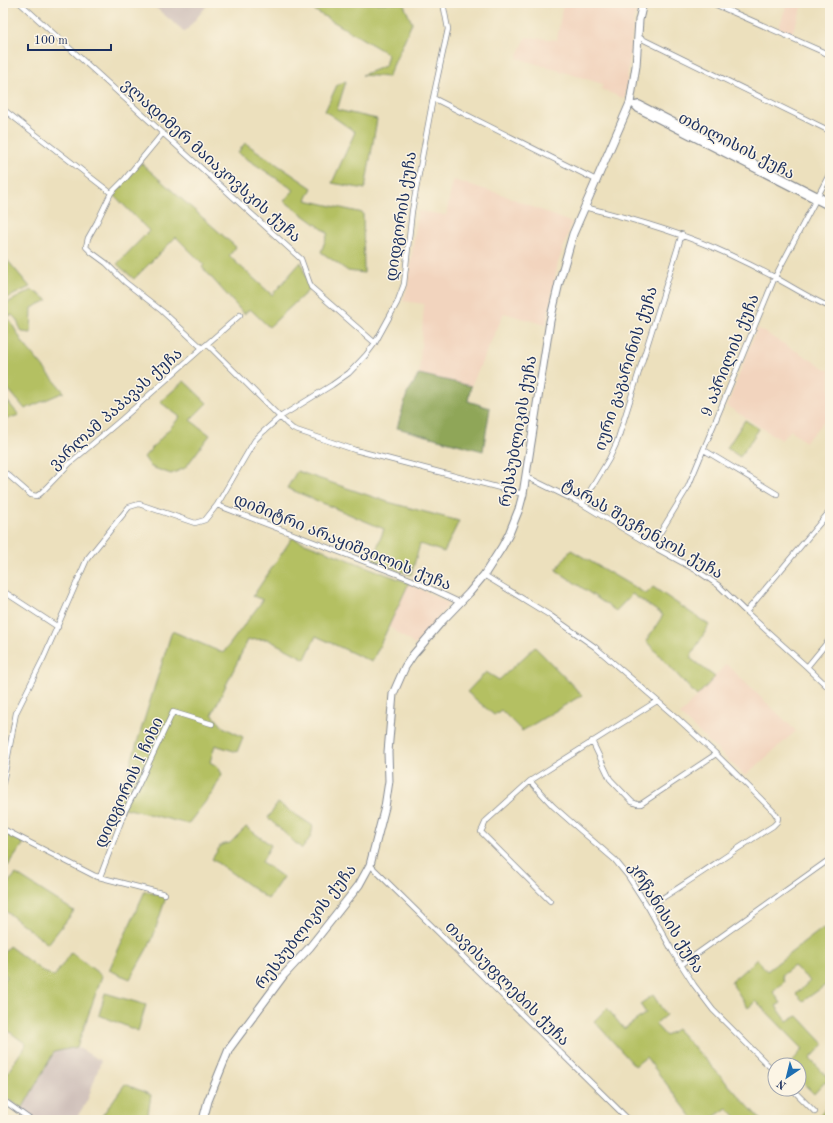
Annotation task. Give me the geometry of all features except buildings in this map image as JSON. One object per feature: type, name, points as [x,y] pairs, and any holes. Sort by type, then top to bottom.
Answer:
[{"type":"main road","name":"რესპუბლიკის ქუჩა","points":[[203,1120],[208,1101],[229,1049],[284,975],[310,947],[359,885],[370,865],[385,807],[389,781],[388,752],[394,694],[405,667],[413,655],[442,621],[484,575],[510,534],[519,509],[527,477],[550,321],[559,283],[571,241],[584,207],[632,104],[639,20],[643,3]]},
{"type":"street","name":"ვლადიმერ მაიაკოვსკის ქუჩა","points":[[20,3],[301,259],[312,287],[375,343]]},
{"type":"street","name":"დიდგორის ქუჩა","points":[[3,783],[16,713],[58,627],[87,559],[129,507],[140,504],[195,523],[205,520],[217,505],[255,440],[280,417],[349,373],[375,343],[397,303],[404,284],[412,211],[433,98],[448,29],[443,3]]},
{"type":"street","points":[[712,3],[830,55]]},
{"type":"street","points":[[638,37],[830,131]]},
{"type":"street","points":[[433,98],[596,180]]},
{"type":"street","name":"თბილისის ქუჩა","points":[[632,104],[639,104],[817,198],[830,207]]},
{"type":"street","points":[[3,110],[111,192]]},
{"type":"street","points":[[163,133],[125,179],[111,192],[88,238],[86,247],[106,263],[125,282],[162,311],[202,348]]},
{"type":"street","name":"9 აპრილის ქუჩა","points":[[652,546],[688,488],[775,277],[830,173]]},
{"type":"street","name":"თბილისის ქუჩა","points":[[817,198],[830,202]]},
{"type":"street","points":[[584,207],[682,234],[775,277],[819,303],[830,307]]},
{"type":"street","name":"იური გაგარინის ქუჩა","points":[[582,504],[618,442],[682,234]]},
{"type":"street","name":"ვარლამ პაპავას ქუჩა","points":[[7,474],[31,495],[37,496],[70,463],[240,315]]},
{"type":"street","points":[[207,344],[292,429],[355,450],[523,494]]},
{"type":"street","points":[[704,450],[777,494]]},
{"type":"street","name":"ტარას შევჩენკოს ქუჩა","points":[[527,477],[582,504],[652,546],[696,570],[718,585],[830,689]]},
{"type":"street","name":"დიმიტრი არაყიშვილის ქუჩა","points":[[217,505],[410,579],[459,602]]},
{"type":"street","points":[[746,612],[830,511]]},
{"type":"street","points":[[484,575],[551,616],[595,648],[678,718],[716,754],[774,812],[778,818],[774,826],[648,907]]},
{"type":"street","points":[[3,592],[58,627]]},
{"type":"street","points":[[807,667],[830,639]]},
{"type":"street","points":[[550,901],[481,832],[486,821],[530,781],[658,701]]},
{"type":"street","name":"დიდგორის I ჩიხი","points":[[100,877],[125,811],[174,712],[212,724]]},
{"type":"street","points":[[592,741],[610,779],[632,802],[637,804],[641,804],[716,754]]},
{"type":"street","name":"კრწანისის ქუჩა","points":[[530,781],[553,806],[615,860],[628,876],[648,907],[673,952],[694,985],[713,1010],[767,1064]]},
{"type":"street","points":[[3,829],[95,876],[165,894]]},
{"type":"street","points":[[681,964],[830,859]]},
{"type":"street","name":"თავისუფლების ქუჩა","points":[[370,865],[629,1120]]},
{"type":"street","points":[[800,1097],[815,1112]]},
{"type":"street","points":[[3,1100],[31,1120]]},
{"type":"shaded area","points":[[150,3],[209,3],[185,32]]},
{"type":"shaded area","points":[[563,3],[638,3],[634,18],[625,99],[601,89],[603,84],[517,58],[526,37],[557,40]]},
{"type":"shaded area","points":[[787,3],[804,3],[792,33],[779,28]]},
{"type":"shaded area","points":[[453,180],[501,194],[572,223],[558,263],[546,325],[504,313],[471,386],[419,374],[424,304],[403,301],[407,288],[418,211],[446,215]]},
{"type":"shaded area","points":[[757,328],[830,371],[830,415],[805,442],[791,430],[781,440],[727,406]]},
{"type":"shaded area","points":[[409,583],[448,603],[446,608],[415,645],[388,626]]},
{"type":"shaded area","points":[[726,664],[796,731],[745,776],[680,715]]},
{"type":"shaded area","points":[[77,1047],[101,1061],[87,1101],[75,1120],[37,1120],[22,1109],[54,1052]]},
{"type":"green space","points":[[317,3],[403,3],[412,23],[388,77],[362,75],[385,66],[388,54],[312,9]]},
{"type":"green space","points":[[346,81],[337,110],[377,119],[365,189],[332,183],[355,132],[325,111],[337,85]]},
{"type":"green space","points":[[245,143],[312,188],[306,200],[363,213],[364,273],[348,271],[321,252],[328,233],[284,201],[294,190],[238,153]]},
{"type":"green space","points":[[141,163],[236,247],[229,256],[272,295],[301,262],[310,289],[269,327],[250,309],[244,314],[202,267],[204,265],[176,237],[134,279],[117,264],[149,231],[114,195]]},
{"type":"green space","points":[[3,255],[30,287],[3,300]]},
{"type":"green space","points":[[32,290],[48,300],[32,308],[31,333],[22,332],[16,319],[12,315],[3,317],[3,305]]},
{"type":"green space","points":[[9,319],[23,343],[64,392],[25,409],[3,383],[3,320]]},
{"type":"green space","points":[[419,374],[471,386],[468,401],[490,408],[483,451],[397,428],[407,394]]},
{"type":"green space","points":[[184,381],[207,403],[190,420],[210,435],[185,468],[171,474],[151,467],[144,457],[180,417],[160,402]]},
{"type":"green space","points":[[3,396],[19,415],[3,420]]},
{"type":"green space","points":[[745,420],[759,429],[740,457],[727,448]]},
{"type":"green space","points":[[297,471],[388,502],[459,521],[444,552],[420,544],[411,575],[372,561],[384,529],[287,488]]},
{"type":"green space","points":[[292,538],[409,583],[372,662],[316,636],[305,659],[267,639],[248,640],[212,714],[223,727],[243,737],[237,752],[215,745],[210,762],[218,767],[222,774],[213,792],[188,824],[113,806],[125,781],[172,631],[223,653],[263,600],[253,596]]},
{"type":"green space","points":[[571,550],[646,594],[653,587],[709,625],[690,658],[715,677],[697,696],[646,641],[663,615],[632,594],[616,611],[556,570]]},
{"type":"green space","points":[[535,647],[582,695],[522,731],[501,710],[494,715],[467,692],[486,672],[499,680]]},
{"type":"green space","points":[[278,803],[313,826],[311,836],[302,849],[268,818]]},
{"type":"green space","points":[[246,827],[271,845],[262,862],[283,877],[268,899],[212,859],[221,845],[230,843]]},
{"type":"green space","points":[[3,831],[24,843],[8,866],[3,862]]},
{"type":"green space","points":[[16,874],[74,911],[48,944],[3,909],[3,888]]},
{"type":"green space","points":[[145,891],[166,897],[152,940],[130,979],[109,970]]},
{"type":"green space","points":[[823,928],[830,936],[830,982],[803,1001],[796,994],[810,981],[794,966],[782,975],[784,982],[773,992],[781,1003],[776,1006],[787,1021],[798,1016],[824,1044],[810,1059],[830,1080],[830,1087],[825,1082],[814,1094],[807,1087],[807,1057],[796,1057],[803,1049],[756,1001],[748,1008],[731,982],[757,959],[767,971]]},
{"type":"green space","points":[[9,946],[41,970],[54,977],[71,952],[102,976],[77,1047],[54,1052],[22,1109],[3,1095],[3,1080],[26,1044],[3,1027],[3,982],[7,976],[3,973],[3,954]]},
{"type":"green space","points":[[105,993],[146,1005],[138,1031],[99,1015]]},
{"type":"green space","points":[[653,995],[666,1015],[655,1024],[666,1036],[677,1029],[761,1120],[739,1120],[727,1108],[709,1120],[694,1120],[646,1057],[635,1066],[594,1021],[607,1008],[624,1029],[646,1013],[640,1004]]},
{"type":"green space","points":[[125,1084],[151,1095],[147,1120],[99,1120]]},
{"type":"green space","points":[[830,1104],[830,1120],[814,1120]]}]
